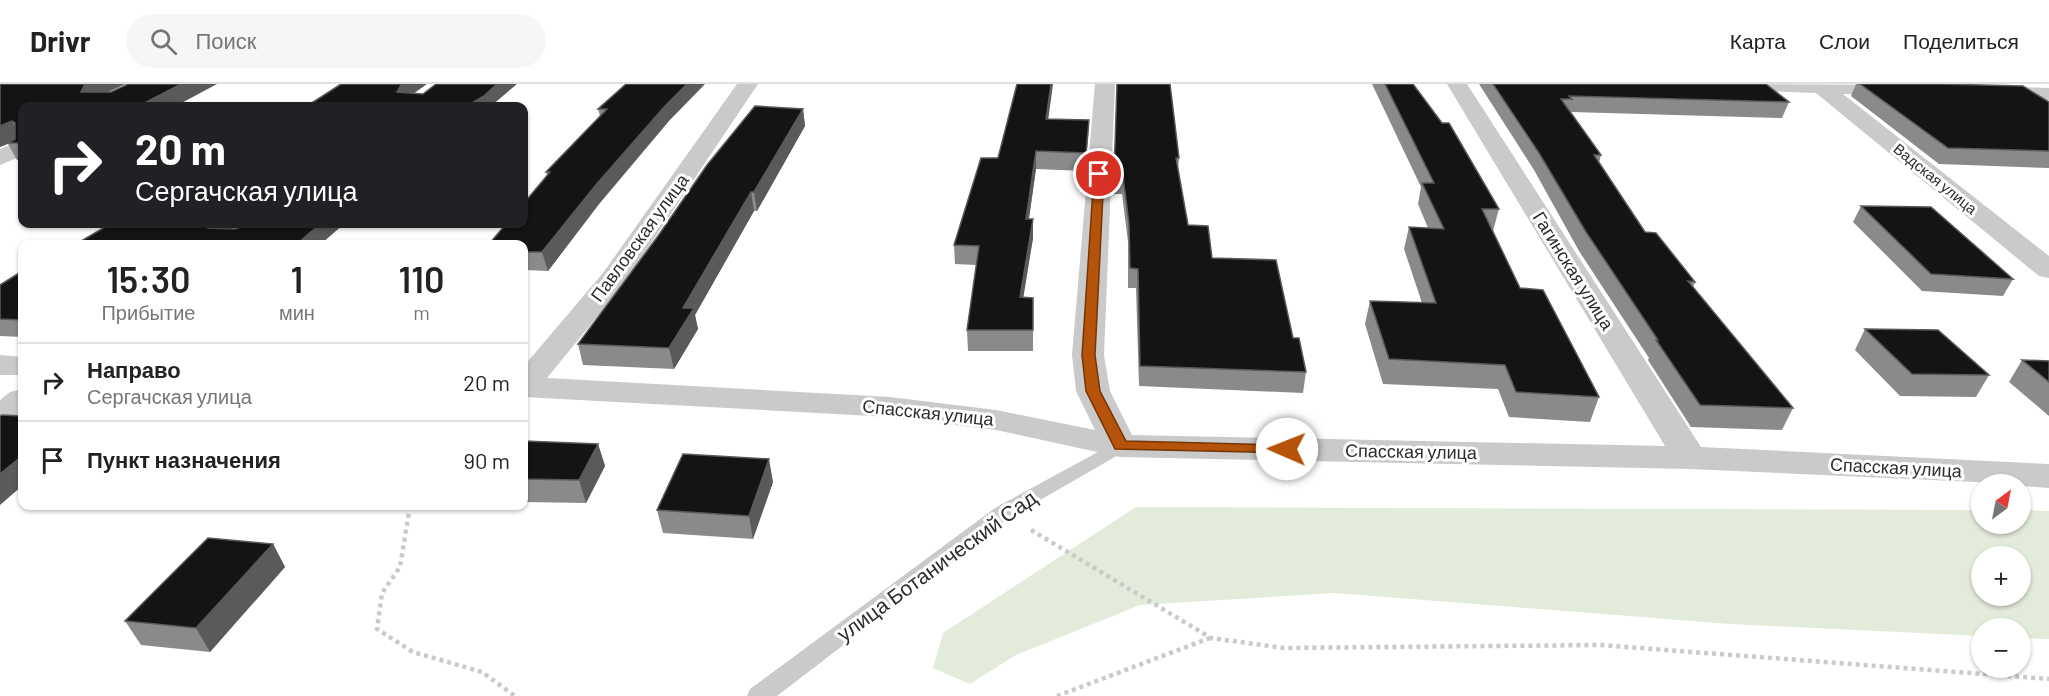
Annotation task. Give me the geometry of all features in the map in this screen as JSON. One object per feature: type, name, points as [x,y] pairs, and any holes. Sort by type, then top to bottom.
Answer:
[{"type":"street","name":"Павловская улица","points":[[528,381],[613,279],[748,84]]},
{"type":"street","points":[[1105,84],[1088,355],[1093,391],[1120,446]]},
{"type":"street","name":"Гагинская улица","points":[[1456,84],[1690,458]]},
{"type":"street","points":[[1737,84],[1918,90]]},
{"type":"street","name":"Вадская улица","points":[[1822,87],[2049,270]]},
{"type":"street","points":[[1965,92],[2049,94]]},
{"type":"street","points":[[0,158],[18,149]]},
{"type":"street","points":[[0,365],[18,366]]},
{"type":"street","name":"Спасская улица","points":[[528,386],[890,407],[996,420],[1120,446],[1690,458],[2049,476]]},
{"type":"street","points":[[0,416],[18,402]]},
{"type":"lane","name":"улица Ботанический Сад","points":[[759,696],[1002,513],[1120,446]]},
{"type":"path","points":[[409,510],[400,567],[382,593],[377,629],[413,652],[482,672],[515,696]]},
{"type":"path","points":[[1002,513],[1211,638],[1284,648],[1600,645],[2049,679]]},
{"type":"path","points":[[1057,696],[1211,638]]},
{"type":"green space","points":[[1136,507],[1971,510],[1971,534],[2031,534],[2031,510],[2049,511],[2049,639],[2031,638],[2031,618],[1971,618],[1971,636],[1730,624],[1335,593],[1140,605],[1016,655],[970,684],[933,668],[943,633]]},
{"type":"building","points":[[0,84],[85,84],[81,92],[111,92],[128,84],[181,84],[147,102],[18,102],[18,143],[8,143],[15,139],[15,123],[12,121],[0,126]]},
{"type":"building","points":[[341,84],[403,84],[397,92],[423,94],[436,84],[497,84],[474,102],[313,102]]},
{"type":"building","points":[[626,84],[687,84],[595,186],[542,252],[528,252],[528,240],[492,240],[503,228],[528,228],[528,198],[550,172],[546,172],[607,109],[598,109]]},
{"type":"building","points":[[1017,84],[1051,84],[1046,119],[1089,120],[1086,153],[1036,151],[1026,219],[1033,219],[1020,297],[1033,298],[1033,330],[967,330],[979,246],[954,245],[981,158],[998,158]]},
{"type":"building","points":[[1117,84],[1170,84],[1179,158],[1176,158],[1188,225],[1208,226],[1212,258],[1276,260],[1293,338],[1299,338],[1306,372],[1140,366],[1138,269],[1130,268],[1129,224],[1123,176],[1114,176]]},
{"type":"building","points":[[1385,84],[1413,84],[1442,123],[1449,123],[1499,209],[1482,209],[1520,288],[1543,290],[1599,397],[1516,392],[1505,365],[1389,359],[1370,301],[1436,303],[1409,227],[1444,229],[1422,183],[1434,183]]},
{"type":"building","points":[[1493,84],[1766,84],[1789,102],[1569,96],[1572,99],[1561,99],[1601,155],[1594,155],[1645,232],[1656,233],[1695,282],[1688,281],[1793,408],[1700,405],[1586,232],[1539,153]]},
{"type":"building","points":[[1860,84],[2023,86],[2049,102],[2049,151],[1948,148]]},
{"type":"building","points":[[755,106],[803,109],[683,308],[694,308],[669,348],[578,344],[707,165]]},
{"type":"building","points":[[1861,206],[1931,207],[2013,279],[1931,274]]},
{"type":"building","points":[[103,228],[315,228],[302,240],[83,240]]},
{"type":"building","points":[[18,274],[18,320],[0,319],[0,285]]},
{"type":"building","points":[[1865,329],[1938,330],[1989,375],[1912,374]]},
{"type":"building","points":[[2022,360],[2049,361],[2049,382]]},
{"type":"building","points":[[0,416],[18,416],[18,459],[0,474]]},
{"type":"building","points":[[528,441],[598,444],[579,480],[528,479]]},
{"type":"building","points":[[683,454],[769,459],[749,516],[657,510]]},
{"type":"building","points":[[208,538],[273,544],[196,628],[125,621]]},
{"type":"route","points":[[1099,174],[1088,355],[1093,391],[1120,446],[1287,449]]}]
